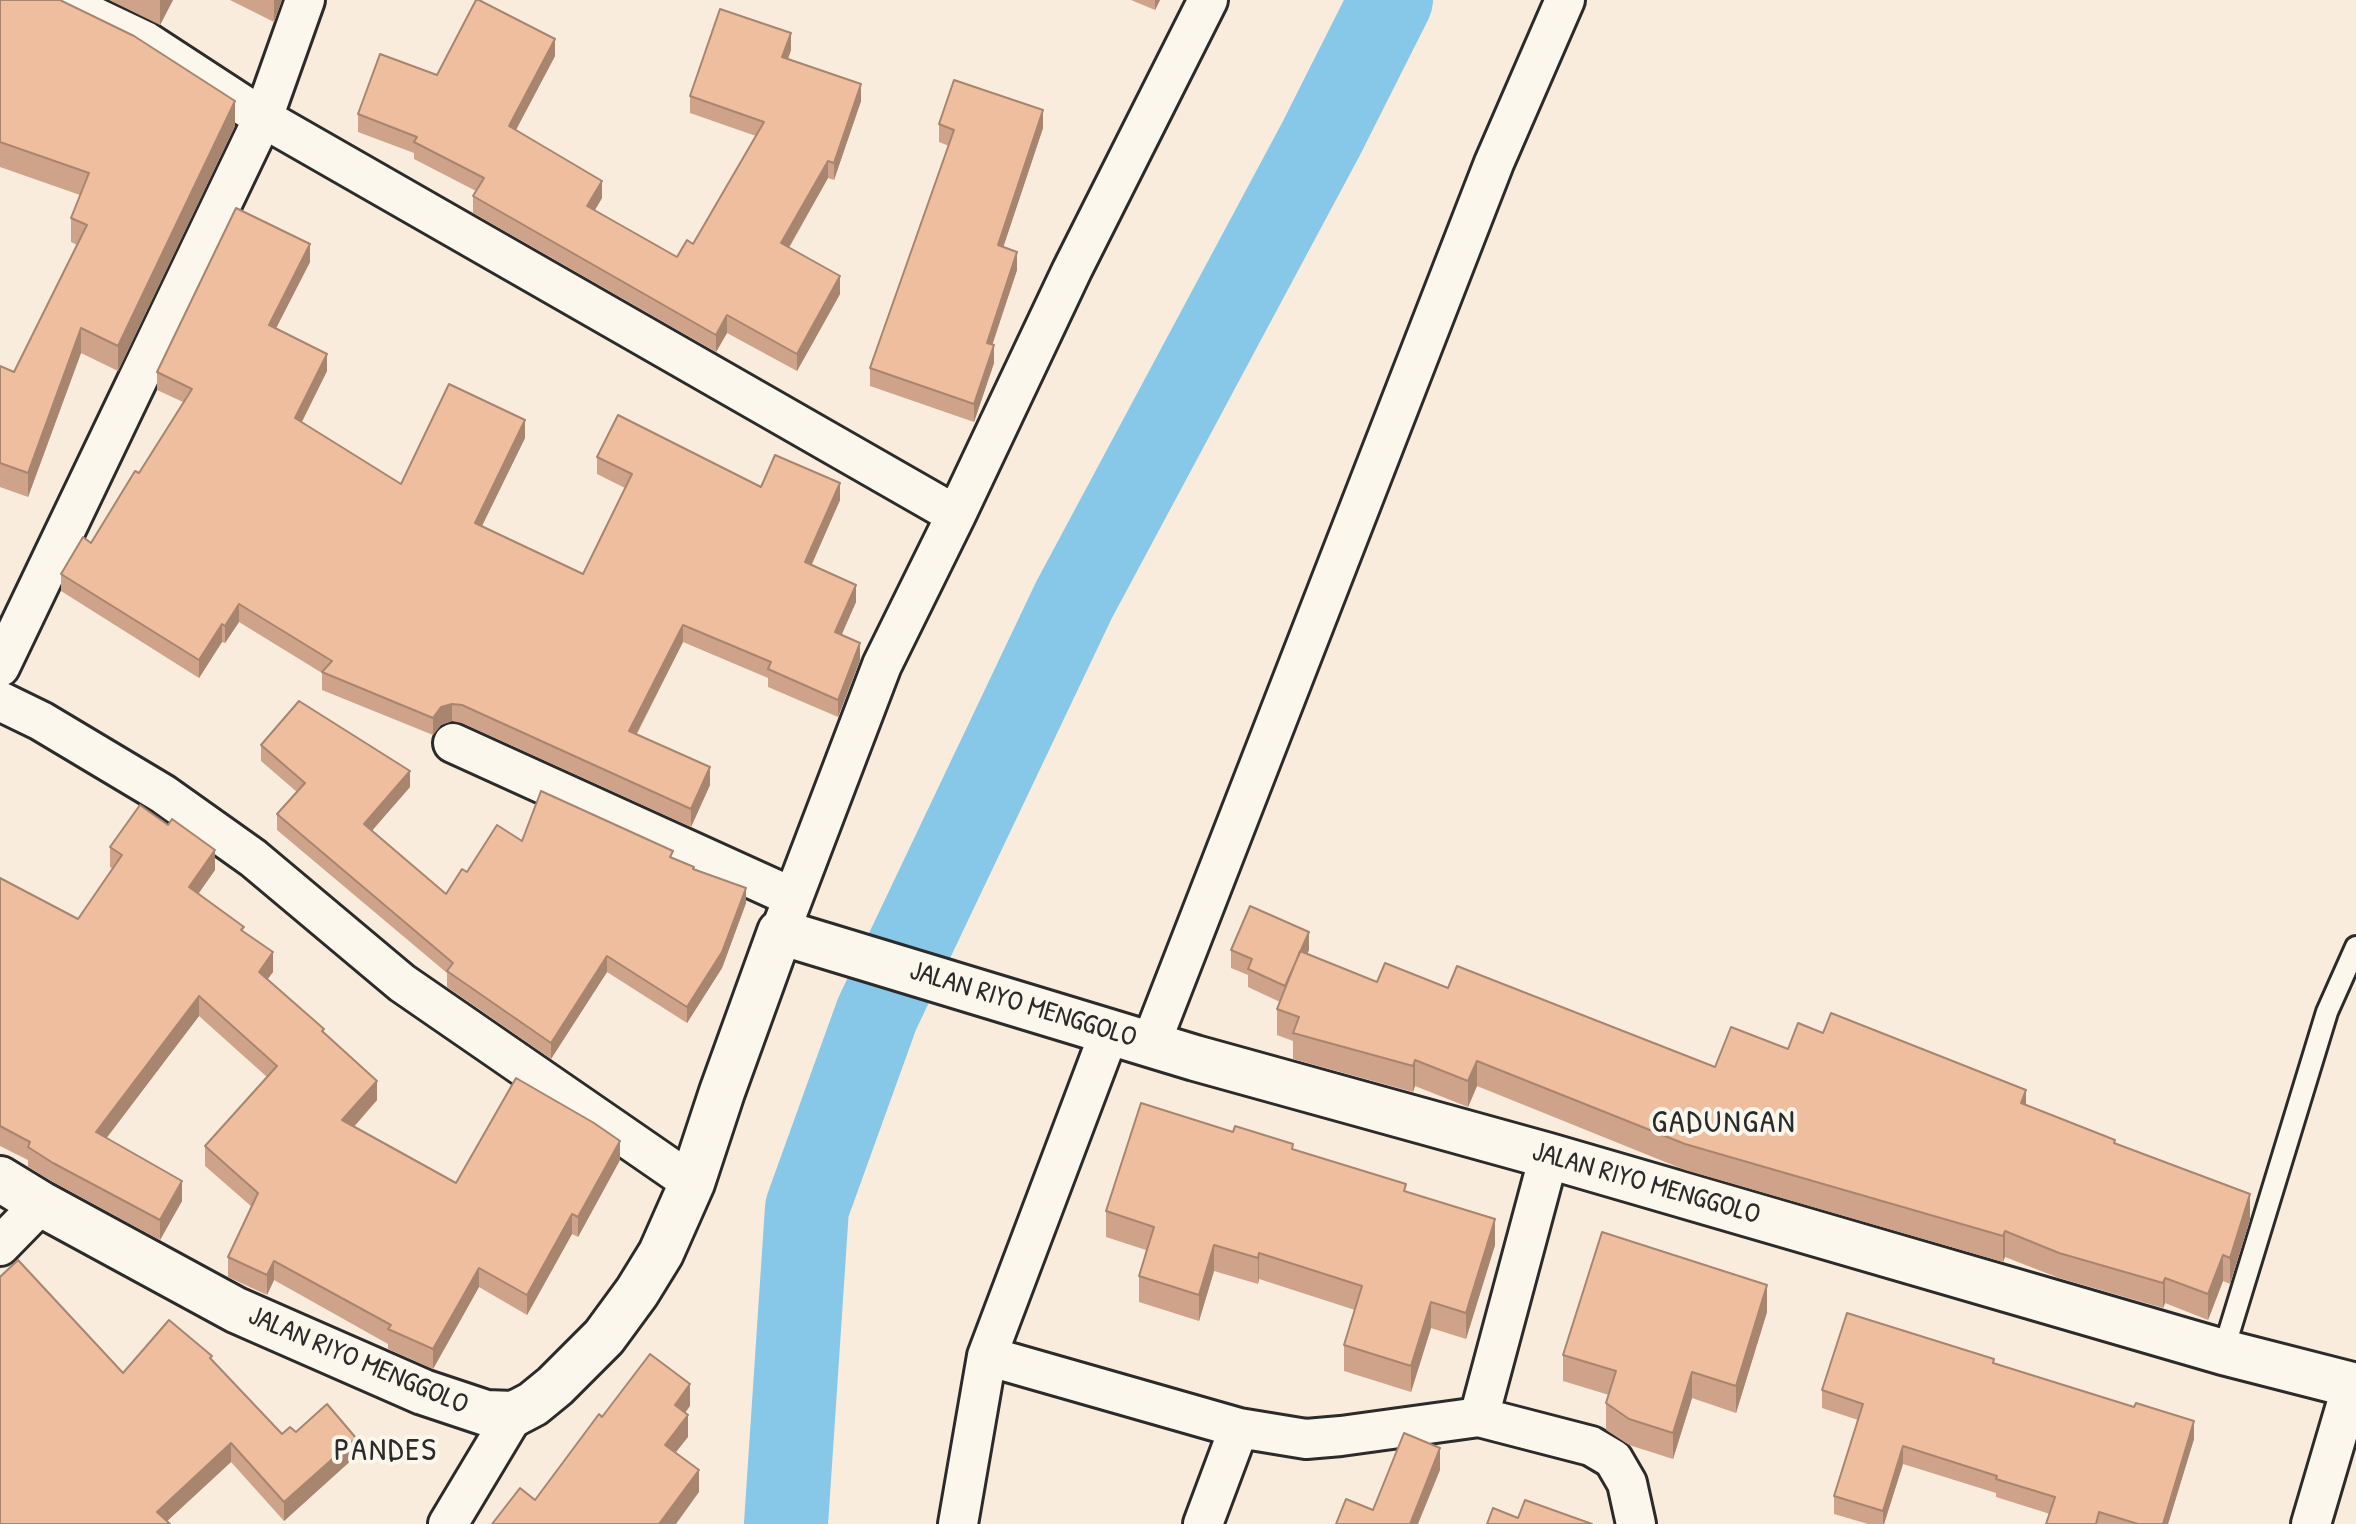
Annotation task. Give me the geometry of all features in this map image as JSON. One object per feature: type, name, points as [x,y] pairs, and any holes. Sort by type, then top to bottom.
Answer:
[{"type":"street","points":[[59,0],[145,41],[263,118],[956,515]]},
{"type":"street","points":[[0,667],[263,118],[305,0]]},
{"type":"street","points":[[448,1524],[514,1414],[548,1392],[604,1337],[661,1253],[692,1183],[722,1092],[791,922],[882,665],[1072,270],[1208,0]]},
{"type":"street","points":[[958,1524],[987,1356],[1130,1037],[1494,163],[1565,0]]},
{"type":"street","points":[[0,701],[41,721],[163,794],[253,858],[402,983],[692,1183]]},
{"type":"street","points":[[453,743],[791,922]]},
{"type":"street","name":"JALAN RIYO MENGGOLO","points":[[791,922],[982,993],[1237,1070],[1549,1156],[2223,1352],[2354,1385]]},
{"type":"street","points":[[1479,1417],[1549,1156]]},
{"type":"street","name":"JALAN RIYO MENGGOLO","points":[[0,1179],[236,1310],[423,1392],[486,1413],[514,1414]]},
{"type":"street","points":[[0,1246],[41,1204]]},
{"type":"street","points":[[987,1356],[1239,1428],[1306,1439],[1479,1417],[1591,1446],[1613,1459],[1627,1483],[1636,1524]]},
{"type":"street","points":[[2311,1524],[2354,1385]]},
{"type":"street","points":[[1203,1524],[1239,1428]]},
{"type":"lane","points":[[2223,1352],[2327,1012],[2356,947]]},
{"type":"building","points":[[0,0],[60,0],[134,36],[235,101],[118,346],[81,328],[28,473],[0,463],[0,366],[14,372],[87,225],[71,218],[89,173],[0,142]]},
{"type":"building","points":[[476,0],[555,39],[509,126],[602,181],[587,206],[677,257],[687,240],[693,244],[764,122],[690,96],[720,9],[791,33],[782,57],[861,84],[834,163],[828,161],[781,243],[840,276],[797,354],[727,315],[716,335],[473,196],[484,178],[414,142],[417,137],[358,114],[380,54],[437,75]]},
{"type":"building","points":[[954,80],[1043,110],[998,245],[1017,252],[987,343],[994,345],[974,404],[870,368],[954,130],[939,124]]},
{"type":"building","points":[[236,208],[310,244],[269,325],[327,354],[295,418],[401,484],[449,384],[525,420],[475,523],[583,574],[632,474],[597,457],[618,415],[761,487],[775,455],[840,483],[805,562],[856,585],[835,632],[860,643],[838,700],[768,669],[771,662],[683,625],[629,731],[710,767],[691,809],[462,705],[441,707],[433,718],[322,672],[332,661],[239,604],[199,660],[61,574],[83,537],[91,543],[135,471],[139,473],[192,389],[157,372]]},
{"type":"building","points":[[299,701],[410,771],[364,824],[446,894],[462,869],[467,872],[497,825],[522,841],[541,791],[673,851],[670,857],[693,869],[746,888],[722,952],[687,1007],[607,956],[551,1043],[447,971],[453,963],[277,814],[305,783],[261,745]]},
{"type":"building","points":[[140,805],[168,825],[172,819],[215,850],[189,887],[273,952],[259,972],[377,1081],[342,1120],[456,1183],[516,1078],[620,1141],[578,1217],[572,1214],[527,1295],[479,1268],[433,1349],[388,1329],[391,1325],[274,1261],[267,1275],[228,1257],[258,1193],[205,1146],[277,1066],[199,996],[96,1132],[182,1181],[160,1220],[53,1163],[28,1147],[30,1142],[0,1126],[0,878],[78,919],[122,855],[110,847]]},
{"type":"building","points":[[1250,906],[1309,932],[1285,986],[1248,969],[1252,959],[1231,950]]},
{"type":"building","points":[[1300,951],[1377,982],[1385,963],[1448,988],[1457,966],[1715,1067],[1731,1027],[1788,1049],[1798,1023],[1823,1033],[1831,1013],[2026,1090],[2021,1103],[2115,1140],[2114,1143],[2250,1194],[2230,1258],[2223,1255],[2208,1294],[2165,1278],[2163,1283],[2059,1253],[2005,1231],[2003,1236],[1685,1144],[1477,1061],[1468,1081],[1415,1060],[1413,1066],[1293,1033],[1299,1017],[1277,1009]]},
{"type":"building","points":[[1141,1103],[1233,1132],[1235,1126],[1293,1144],[1292,1149],[1406,1184],[1404,1191],[1495,1219],[1466,1313],[1431,1302],[1411,1366],[1344,1345],[1362,1286],[1259,1253],[1258,1258],[1214,1245],[1199,1295],[1139,1276],[1154,1227],[1106,1211]]},
{"type":"building","points":[[1602,1232],[1767,1285],[1736,1386],[1692,1372],[1673,1433],[1629,1419],[1606,1403],[1616,1371],[1563,1355]]},
{"type":"building","points":[[18,1260],[123,1373],[169,1320],[212,1356],[210,1358],[282,1434],[290,1427],[296,1432],[327,1404],[356,1438],[284,1502],[231,1443],[157,1512],[170,1524],[0,1524],[0,1277]]},
{"type":"building","points":[[1847,1313],[2134,1407],[2136,1403],[2194,1421],[2163,1524],[2138,1524],[2099,1512],[2096,1524],[2046,1524],[2055,1497],[1903,1446],[1883,1511],[1834,1496],[1863,1404],[1822,1390]]},
{"type":"building","points":[[650,1354],[690,1384],[675,1405],[688,1415],[665,1445],[699,1470],[659,1524],[492,1524],[520,1488],[535,1500],[599,1414],[602,1417]]},
{"type":"building","points":[[1404,1433],[1440,1448],[1410,1524],[1336,1524],[1346,1499],[1373,1510]]},
{"type":"building","points":[[1525,1500],[1592,1524],[1487,1524],[1493,1508],[1518,1518]]},
{"type":"waterway","points":[[786,1524],[807,1208],[877,1014],[1074,600],[1321,139],[1391,0]]},
{"type":"district","name":"GADUNGAN","points":[[1724,1123]]},
{"type":"district","name":"PANDES","points":[[386,1451]]}]
